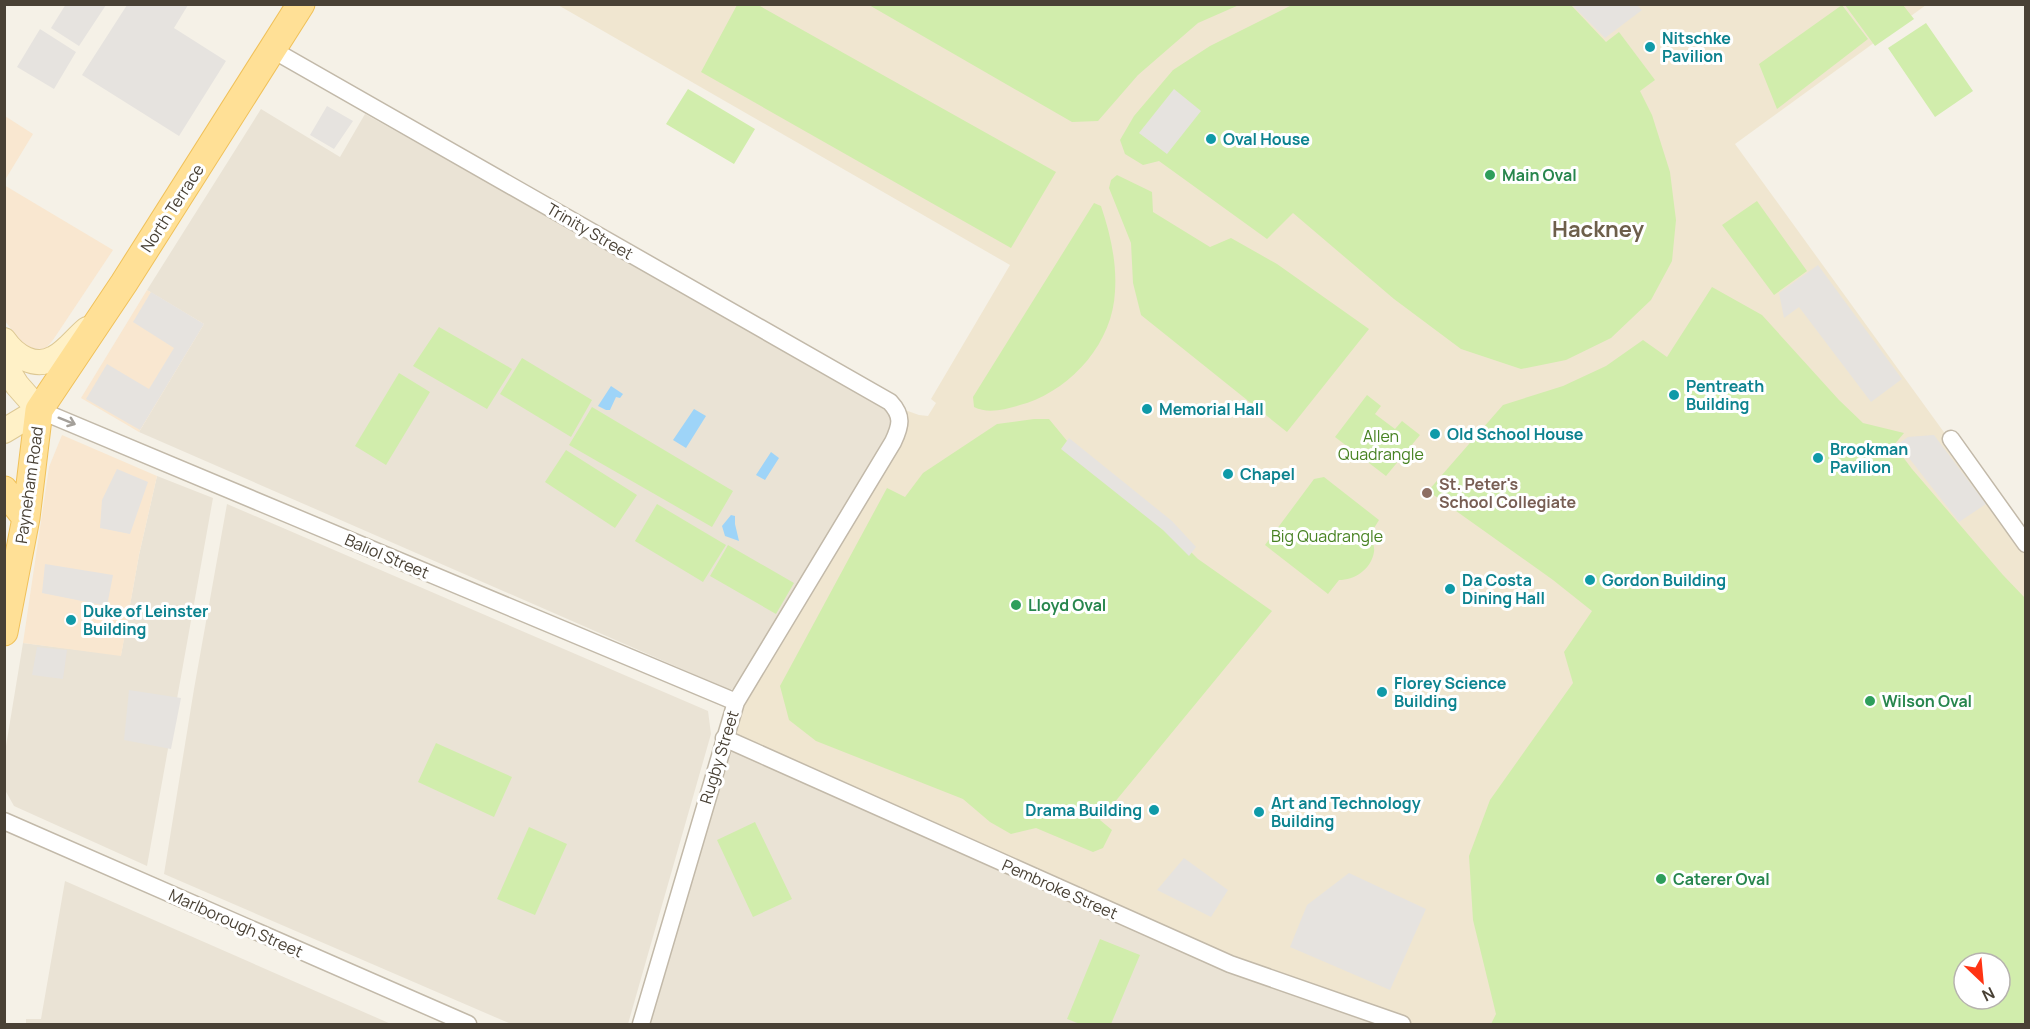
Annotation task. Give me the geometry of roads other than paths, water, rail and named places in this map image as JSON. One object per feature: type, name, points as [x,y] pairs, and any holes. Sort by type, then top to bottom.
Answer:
[{"type":"main road","name":"North Terrace","points":[[39,410],[104,314],[301,4]]},
{"type":"main road","points":[[4,340],[12,352],[32,362],[42,362],[54,358],[104,314]]},
{"type":"main road","points":[[4,364],[17,385],[39,410]]},
{"type":"main road","points":[[4,398],[39,410]]},
{"type":"main road","points":[[4,431],[39,410]]},
{"type":"main road","name":"Payneham Road","points":[[4,632],[26,518],[39,410]]},
{"type":"main road","points":[[4,490],[26,518]]},
{"type":"street","name":"Trinity Street","points":[[273,50],[890,402],[897,409],[900,418]]},
{"type":"street","name":"Baliol Street","points":[[39,410],[736,702]]},
{"type":"street","name":"Rugby Street","points":[[641,1024],[736,702],[893,442],[900,429],[900,418]]},
{"type":"street","points":[[1951,439],[2025,544]]},
{"type":"street","name":"Pembroke Street","points":[[724,738],[1230,964],[1402,1024]]},
{"type":"street","name":"Marlborough Street","points":[[4,821],[468,1024]]},
{"type":"water","points":[[611,386],[623,394],[620,398],[616,397],[610,410],[606,410],[598,406]]},
{"type":"water","points":[[694,409],[706,416],[686,448],[673,440]]},
{"type":"water","points":[[771,452],[779,458],[765,480],[756,475]]},
{"type":"water","points":[[731,515],[735,516],[739,541],[725,536],[722,526]]},
{"type":"place","name":"Nitschke Pavilion","points":[[1650,47]]},
{"type":"place","name":"Oval House","points":[[1211,139]]},
{"type":"place","name":"Main Oval","points":[[1490,175]]},
{"type":"place","name":"Pentreath Building","points":[[1674,395]]},
{"type":"place","name":"Memorial Hall","points":[[1147,409]]},
{"type":"place","name":"Old School House","points":[[1435,434]]},
{"type":"place","name":"Brookman Pavilion","points":[[1818,458]]},
{"type":"place","name":"Chapel","points":[[1228,474]]},
{"type":"place","name":"St. Peter's School Collegiate","points":[[1427,493]]},
{"type":"place","name":"Gordon Building","points":[[1590,580]]},
{"type":"place","name":"Da Costa Dining Hall","points":[[1450,589]]},
{"type":"place","name":"Lloyd Oval","points":[[1016,605]]},
{"type":"place","name":"Duke of Leinster Building","points":[[71,620]]},
{"type":"place","name":"Florey Science Building","points":[[1382,692]]},
{"type":"place","name":"Wilson Oval","points":[[1870,701]]},
{"type":"place","name":"Drama Building","points":[[1154,810]]},
{"type":"place","name":"Art and Technology Building","points":[[1259,812]]},
{"type":"place","name":"Caterer Oval","points":[[1661,879]]},
{"type":"district","name":"Hackney","points":[[1598,229]]},
{"type":"park label","name":"Allen Quadrangle","points":[[1381,445]]},
{"type":"park label","name":"Big Quadrangle","points":[[1327,536]]}]
